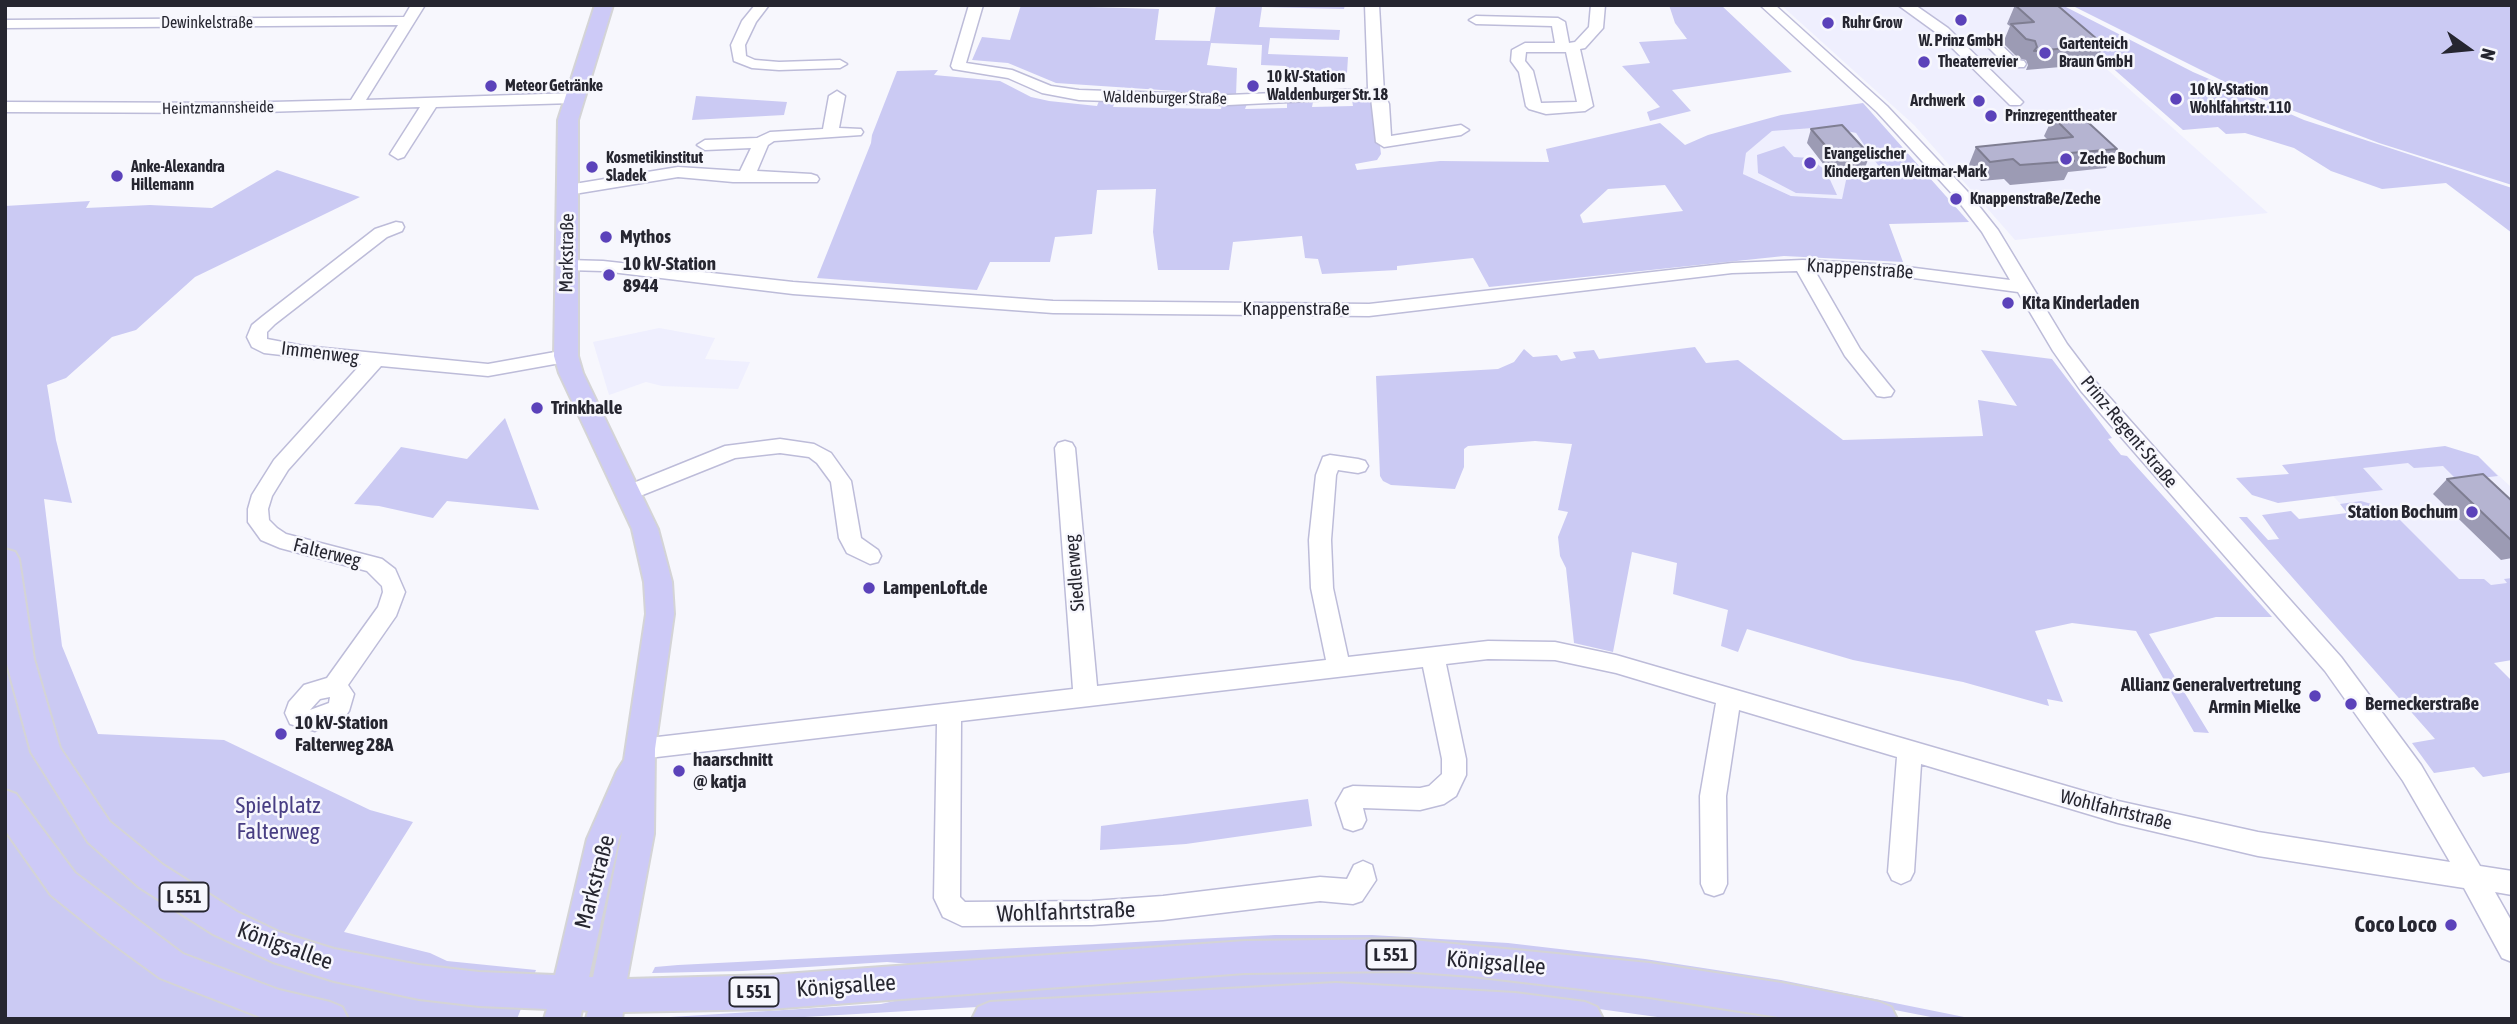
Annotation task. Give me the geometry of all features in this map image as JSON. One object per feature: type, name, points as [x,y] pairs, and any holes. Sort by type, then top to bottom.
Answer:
[{"type":"main road","name":"Markstraße","points":[[604,5],[568,120],[566,356],[571,373],[652,550],[660,614],[640,749],[638,834],[615,945],[606,1007]]},
{"type":"main road","name":"Königsallee","points":[[5,559],[20,659],[46,752],[99,832],[151,876],[225,923],[273,946],[334,965],[565,1006],[606,1007],[770,992],[1245,957],[1402,955],[1472,960],[1649,981],[1782,1000],[1879,1019]]},
{"type":"main road","name":"Markstraße","points":[[565,1006],[603,839],[640,749]]},
{"type":"main road","points":[[5,804],[63,884],[114,925],[172,966],[279,1007],[330,1019]]},
{"type":"main road","points":[[990,1019],[1336,1000],[1502,1009],[1585,1019]]},
{"type":"street","points":[[355,105],[418,5]]},
{"type":"street","points":[[762,5],[749,21],[738,45],[739,58],[752,64],[779,66],[840,64]]},
{"type":"street","name":"Waldenburger Straße","points":[[976,5],[958,66],[1002,71],[1046,90],[1079,95],[1228,100],[1376,93]]},
{"type":"street","points":[[1372,5],[1376,93],[1381,104],[1384,142],[1461,130]]},
{"type":"street","points":[[1476,20],[1558,22],[1567,48],[1585,106],[1546,109],[1534,106],[1526,71],[1520,66],[1517,53],[1525,47],[1567,48],[1586,40],[1597,28],[1598,5]]},
{"type":"street","name":"Prinz-Regent-Straße","points":[[1766,5],[1831,61],[1917,144],[1981,219],[2060,347],[2133,440],[2333,664],[2412,773],[2473,877]]},
{"type":"street","points":[[1905,5],[1943,31],[2015,102]]},
{"type":"street","name":"Dewinkelstraße","points":[[5,24],[408,21]]},
{"type":"street","points":[[1990,42],[2013,64],[2019,64]]},
{"type":"street","name":"Heintzmannsheide","points":[[5,107],[197,109],[574,97]]},
{"type":"street","points":[[830,133],[836,101],[853,105]]},
{"type":"street","points":[[398,154],[430,102]]},
{"type":"street","points":[[705,145],[761,143],[779,135],[855,132]]},
{"type":"street","points":[[745,175],[752,167],[761,143]]},
{"type":"street","points":[[568,190],[678,172],[811,180]]},
{"type":"street","name":"Immenweg","points":[[396,227],[381,233],[259,329],[256,337],[264,347],[488,370],[566,356]]},
{"type":"street","name":"Knappenstraße","points":[[567,265],[603,266],[793,288],[1032,306],[1332,310],[1427,304],[1732,268],[1804,265],[1891,270],[2023,287]]},
{"type":"street","points":[[1804,265],[1852,352],[1884,391]]},
{"type":"street","name":"Falterweg","points":[[333,688],[388,610],[394,592],[393,586],[387,575],[374,565],[280,540],[269,534],[259,522],[258,509],[262,495],[281,465],[375,360]]},
{"type":"street","points":[[628,493],[732,451],[780,446],[814,451],[824,458],[841,481],[850,538],[855,547],[870,556]]},
{"type":"street","name":"Siedlerweg","points":[[1065,448],[1086,698]]},
{"type":"street","points":[[1339,667],[1321,573],[1320,540],[1326,475],[1330,462],[1358,466]]},
{"type":"street","name":"Wohlfahrtstraße","points":[[640,749],[1339,667],[1518,649],[1570,653],[1616,664],[2069,799],[2209,834],[2269,846],[2512,883]]},
{"type":"street","points":[[1353,820],[1349,803],[1353,797],[1420,799],[1435,796],[1447,788],[1454,775],[1454,759],[1433,657]]},
{"type":"street","points":[[1714,884],[1713,796],[1728,699]]},
{"type":"street","name":"Wohlfahrtstraße","points":[[949,714],[947,898],[951,908],[962,914],[1080,914],[1163,908],[1320,889],[1353,892],[1363,880],[1363,873]]},
{"type":"street","points":[[1901,872],[1910,753]]},
{"type":"street","points":[[2473,877],[2512,949]]},
{"type":"shaded area","points":[[1781,5],[2035,5],[2268,213],[2015,240],[1914,125]]},
{"type":"shaded area","name":"Evangelischer Kindergarten Weitmar-Mark","points":[[1827,127],[1856,133],[1884,174],[1846,180],[1842,199],[1791,196],[1743,174],[1746,153],[1772,131]]},
{"type":"shaded area","points":[[659,328],[715,338],[705,359],[750,362],[738,389],[662,386],[646,382],[609,395],[593,342]]},
{"type":"shaded area","points":[[2478,456],[2512,488],[2512,659],[2493,661],[2301,463]]},
{"type":"green space","points":[[1021,5],[1159,9],[1155,40],[1210,41],[1216,5],[1345,5],[1344,9],[1262,7],[1259,27],[1340,30],[1339,40],[1270,38],[1268,54],[1348,57],[1347,73],[1286,71],[1286,66],[1261,65],[1262,45],[1211,43],[1207,65],[1237,68],[1236,96],[1175,96],[1176,91],[1056,83],[1008,63],[972,60],[982,37],[1010,40]]},
{"type":"green space","points":[[1669,5],[1721,5],[1792,72],[1672,90],[1691,111],[1650,121],[1647,112],[1660,107],[1622,66],[1650,63],[1639,42],[1687,39],[1675,23]]},
{"type":"green space","points":[[2041,5],[2062,5],[2193,72],[2304,120],[2512,188],[2512,233],[2446,183],[2382,189],[2331,171],[2294,148],[2245,133],[2226,134],[2218,127],[2183,130]]},
{"type":"green space","points":[[2071,5],[2512,5],[2512,185],[2379,143],[2249,94]]},
{"type":"green space","points":[[938,70],[934,75],[1000,81],[1031,97],[1049,101],[1097,106],[1099,101],[1115,102],[1113,107],[1221,109],[1222,104],[1247,104],[1245,109],[1287,108],[1287,103],[1313,102],[1312,107],[1353,106],[1352,100],[1374,98],[1381,154],[1377,160],[1355,164],[1357,170],[1440,161],[1549,162],[1546,149],[1660,123],[1685,145],[1708,135],[1781,115],[1863,103],[1969,222],[1889,224],[1903,262],[1784,256],[1489,287],[1473,258],[1397,266],[1397,270],[1322,274],[1318,259],[1305,258],[1302,236],[1233,242],[1229,270],[1158,270],[1153,232],[1156,189],[1097,190],[1092,234],[1055,237],[1050,262],[990,262],[977,290],[817,278],[897,71]],"holes":[[[1827,127],[1856,133],[1884,174],[1846,180],[1842,199],[1791,196],[1743,174],[1746,153],[1772,131]],[[1665,185],[1683,211],[1583,223],[1580,215],[1608,189]]]},
{"type":"green space","points":[[696,96],[787,102],[784,115],[692,120]]},
{"type":"green space","points":[[1784,146],[1794,157],[1810,158],[1826,171],[1837,195],[1796,193],[1758,173],[1757,155]]},
{"type":"green space","name":"Spielplatz Falterweg","points":[[277,170],[360,197],[195,277],[136,330],[112,337],[66,378],[47,385],[56,440],[72,503],[44,499],[62,646],[98,734],[224,740],[370,810],[413,822],[344,932],[430,953],[447,961],[536,970],[517,1019],[5,1019],[5,206],[90,201],[86,208],[150,205],[212,208]]},
{"type":"green space","points":[[1695,347],[1706,363],[1738,360],[1843,440],[1983,436],[1978,400],[2017,406],[1981,350],[2052,359],[2112,438],[2108,439],[2121,455],[2127,456],[2272,617],[2216,617],[2149,634],[2209,733],[2194,732],[2136,631],[2072,623],[2035,631],[2063,702],[2047,699],[2049,706],[1963,682],[1853,660],[1747,629],[1738,652],[1721,646],[1728,610],[1673,594],[1677,563],[1632,552],[1613,652],[1574,643],[1566,568],[1560,556],[1558,537],[1568,512],[1558,510],[1572,444],[1535,441],[1468,446],[1464,449],[1464,467],[1455,489],[1391,485],[1380,476],[1376,376],[1498,369],[1514,362],[1524,349],[1533,357],[1557,355],[1561,361],[1576,358],[1573,352],[1594,350],[1599,359]]},
{"type":"green space","points":[[505,418],[539,510],[447,501],[433,518],[379,506],[354,504],[401,447],[467,459]]},
{"type":"green space","points":[[2445,446],[2478,456],[2498,476],[2463,480],[2455,478],[2443,466],[2414,468],[2408,463],[2363,468],[2383,490],[2278,503],[2252,495],[2236,478],[2289,474],[2282,465]]},
{"type":"green space","points":[[2361,501],[2389,509],[2459,579],[2484,579],[2491,585],[2507,583],[2504,579],[2512,578],[2512,660],[2494,663],[2512,681],[2512,772],[2483,777],[2474,767],[2434,773],[2412,743],[2435,739],[2239,517],[2247,517],[2268,540],[2279,539],[2262,515],[2291,511],[2299,519],[2347,513],[2340,504]]},
{"type":"green space","points":[[1308,799],[1312,826],[1186,844],[1100,850],[1101,826]]},
{"type":"green space","points":[[1275,935],[1372,935],[1508,943],[1645,959],[1781,980],[1974,1019],[1941,1019],[1782,988],[1580,960],[935,966],[887,962],[743,971],[652,973],[655,967],[678,965]]},
{"type":"green space","points":[[1245,970],[1472,971],[1814,1019],[1672,1019],[1584,1007],[1115,999],[770,1019],[638,1019],[881,1004],[931,993]]},
{"type":"building","points":[[2015,5],[2057,5],[2104,45],[2034,51],[2037,47],[2035,41],[2026,39],[2011,24],[2034,22]]},
{"type":"building","points":[[2079,114],[2117,149],[2070,153],[2074,161],[2020,165],[2013,159],[1990,162],[1976,147],[2073,137],[2053,117]]},
{"type":"building","points":[[1842,125],[1870,155],[1837,159],[1811,129]]},
{"type":"building","points":[[2483,474],[2512,501],[2512,541],[2447,479]]},
{"type":"place","name":"W. Prinz GmbH","points":[[1961,20]]},
{"type":"place","name":"Ruhr Grow","points":[[1828,23]]},
{"type":"place","name":"Gartenteich Braun GmbH","points":[[2045,53]]},
{"type":"place","name":"Theaterrevier","points":[[1924,62]]},
{"type":"place","name":"Meteor Getränke","points":[[491,86]]},
{"type":"place","name":"10 kV-Station Waldenburger Str. 18","points":[[1253,86]]},
{"type":"place","name":"10 kV-Station Wohlfahrtstr. 110","points":[[2176,99]]},
{"type":"place","name":"Archwerk","points":[[1979,101]]},
{"type":"place","name":"Prinzregenttheater","points":[[1991,116]]},
{"type":"place","name":"Zeche Bochum","points":[[2066,159]]},
{"type":"place","name":"Evangelischer Kindergarten Weitmar-Mark","points":[[1810,163]]},
{"type":"place","name":"Kosmetikinstitut Sladek","points":[[592,167]]},
{"type":"place","name":"Anke-Alexandra Hillemann","points":[[117,176]]},
{"type":"place","name":"Knappenstraße/Zeche","points":[[1956,199]]},
{"type":"place","name":"Mythos","points":[[606,237]]},
{"type":"place","name":"10 kV-Station 8944","points":[[609,275]]},
{"type":"place","name":"Kita Kinderladen","points":[[2008,303]]},
{"type":"place","name":"Trinkhalle","points":[[537,408]]},
{"type":"place","name":"Station Bochum","points":[[2472,512]]},
{"type":"place","name":"LampenLoft.de","points":[[869,588]]},
{"type":"place","name":"Allianz Generalvertretung Armin Mielke","points":[[2315,696]]},
{"type":"place","name":"Berneckerstraße","points":[[2351,704]]},
{"type":"place","name":"10 kV-Station Falterweg 28A","points":[[281,734]]},
{"type":"place","name":"haarschnitt @ katja","points":[[679,771]]},
{"type":"place","name":"Coco Loco","points":[[2451,925]]}]
